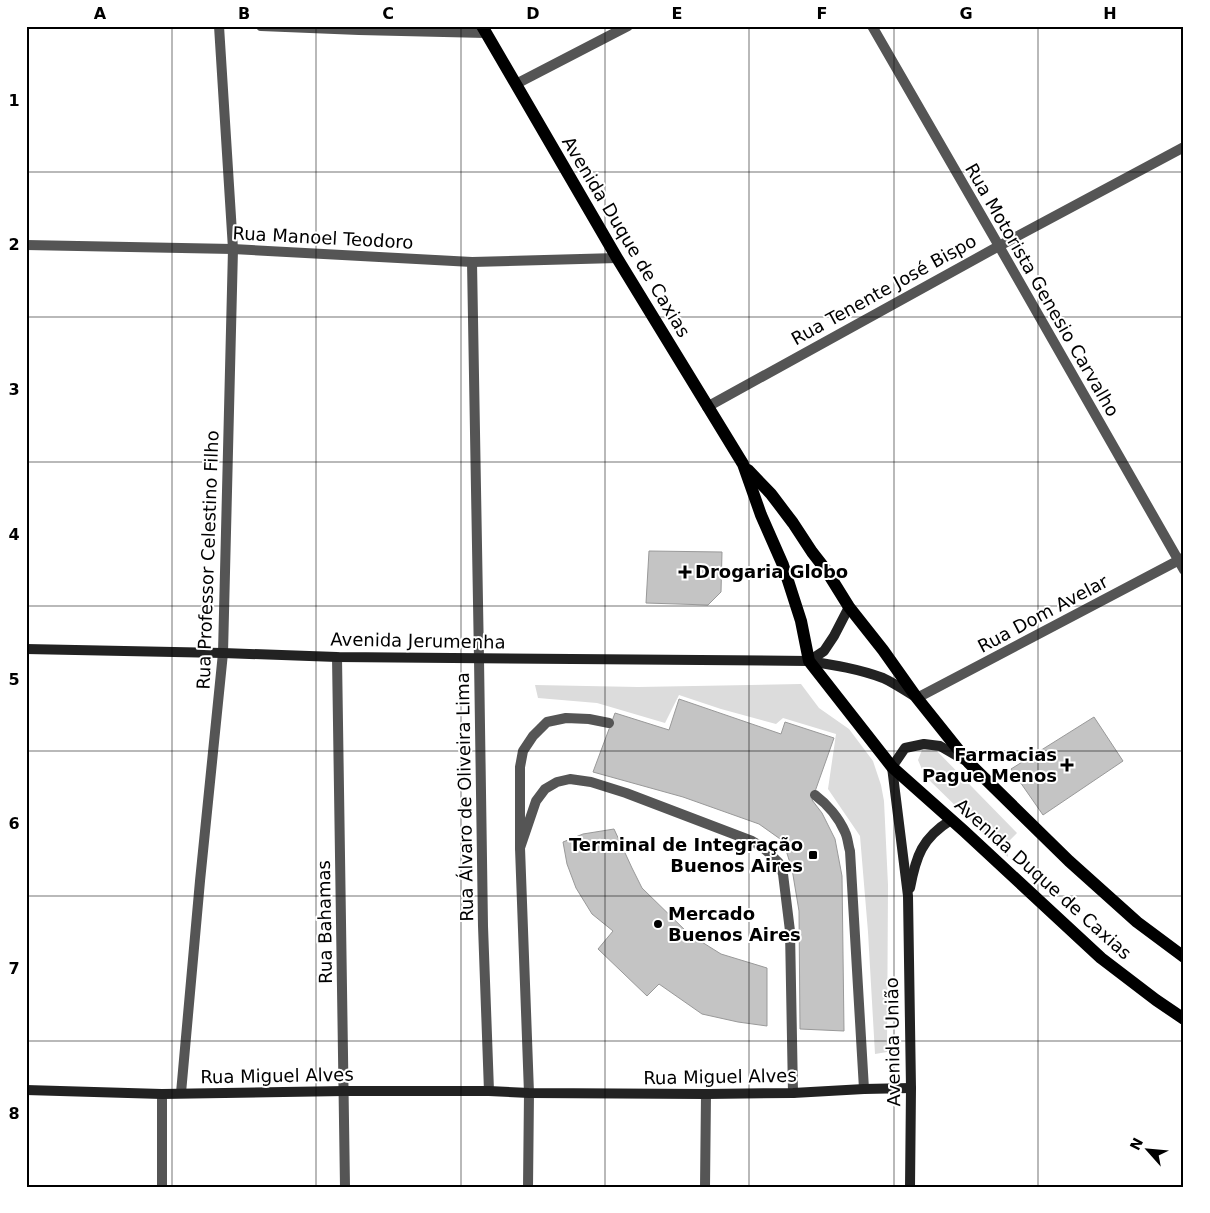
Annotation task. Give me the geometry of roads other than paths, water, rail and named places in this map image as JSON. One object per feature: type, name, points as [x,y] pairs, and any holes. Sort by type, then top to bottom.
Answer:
[{"type":"main road","name":"Avenida Duque de Caxias","points":[[484,29],[617,258],[743,464],[771,494],[793,523],[849,607],[917,698],[969,763],[1069,861],[1137,922],[1184,957]]},
{"type":"main road","name":"Avenida Duque de Caxias","points":[[743,464],[764,524],[783,565],[801,621],[809,661],[892,767],[1101,958],[1184,1020]]},
{"type":"main road","points":[[809,661],[824,650],[834,636],[849,607]]},
{"type":"main road","name":"Avenida Jerumenha","points":[[26,649],[337,657],[809,661],[852,668],[886,679],[917,698]]},
{"type":"main road","points":[[892,767],[905,748],[924,744],[940,746],[969,763]]},
{"type":"main road","name":"Avenida União","points":[[892,767],[908,896],[911,1088],[910,1187]]},
{"type":"main road","name":"Avenida União","points":[[908,896],[914,863],[924,845],[938,828],[951,820]]},
{"type":"main road","name":"Rua Miguel Alves","points":[[26,1090],[162,1094],[489,1091],[706,1094],[793,1093],[911,1088]]},
{"type":"street","name":"Rua Professor Celestino Filho","points":[[181,1093],[223,653],[233,249],[219,26]]},
{"type":"street","points":[[261,26],[359,30],[484,29]]},
{"type":"street","points":[[516,84],[628,26]]},
{"type":"street","name":"Rua Motorista Genesio Carvalho","points":[[872,26],[1182,563]]},
{"type":"street","name":"Rua Tenente José Bispo","points":[[707,407],[999,246],[1184,147]]},
{"type":"street","name":"Rua Manoel Teodoro","points":[[26,244],[233,249],[472,262],[617,258]]},
{"type":"street","name":"Rua Álvaro de Oliveira Lima","points":[[472,262],[483,926],[489,1091]]},
{"type":"street","name":"Rua Dom Avelar","points":[[917,698],[1182,563]]},
{"type":"street","name":"Rua Bahamas","points":[[337,657],[345,1187]]},
{"type":"street","points":[[528,1187],[529,1093],[520,848],[520,767],[523,751],[533,736],[547,722],[566,718],[589,719],[609,723]]},
{"type":"street","points":[[520,848],[536,801],[545,789],[557,782],[570,779],[591,782],[626,793],[762,846],[778,863],[783,874],[790,931],[793,1093]]},
{"type":"street","points":[[815,795],[836,817],[845,832],[850,851],[864,1089]]},
{"type":"street","points":[[162,1094],[162,1187]]},
{"type":"street","points":[[705,1187],[706,1094]]},
{"type":"place","name":"Drogaria Globo","points":[[685,572]]},
{"type":"place","name":"Farmacias Pague Menos","points":[[1067,765]]},
{"type":"place","name":"Terminal de Integração Buenos Aires","points":[[813,855]]},
{"type":"place","name":"Mercado Buenos Aires","points":[[658,924]]}]
